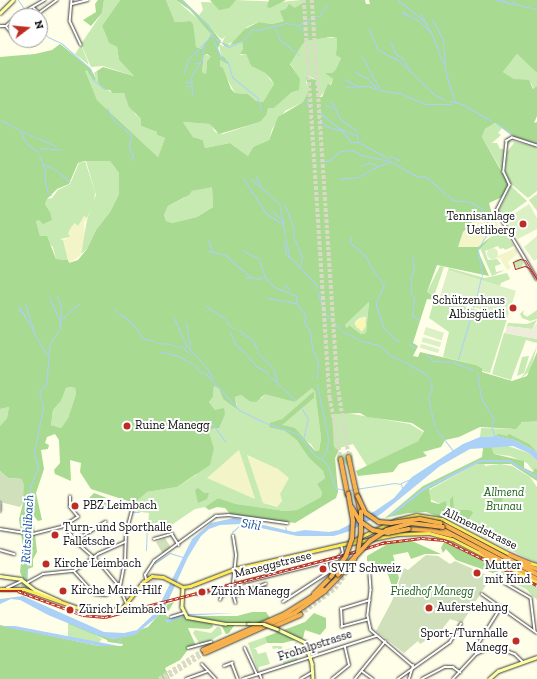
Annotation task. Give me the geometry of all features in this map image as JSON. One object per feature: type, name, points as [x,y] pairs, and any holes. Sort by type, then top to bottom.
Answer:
[{"type":"highway","points":[[349,457],[358,496],[362,532],[351,567]]},
{"type":"highway","points":[[296,608],[323,585],[342,564],[351,543],[353,526],[341,458]]},
{"type":"highway","points":[[348,494],[356,516],[373,530],[385,533],[442,527]]},
{"type":"highway","points":[[358,496],[365,512],[379,522],[389,523],[423,519],[465,536],[537,574]]},
{"type":"highway","points":[[250,634],[295,613],[330,585],[364,549],[386,533],[413,525],[442,527],[521,570],[537,574]]},
{"type":"highway","points":[[470,543],[491,559]]},
{"type":"highway","points":[[503,555],[537,574]]},
{"type":"highway","points":[[510,555],[537,574]]},
{"type":"highway","points":[[509,564],[537,574]]},
{"type":"highway","points":[[300,615],[204,652],[296,608],[330,585]]},
{"type":"main road","points":[[0,14],[13,0]]},
{"type":"main road","name":"Allmendstrasse","points":[[348,543],[402,518],[427,515],[445,521],[510,555]]},
{"type":"main road","points":[[374,532],[372,535],[375,538]]},
{"type":"main road","name":"Allmendstrasse","points":[[183,587],[234,570],[348,543],[412,532],[433,533],[452,539],[491,559],[537,574]]},
{"type":"main road","points":[[0,576],[25,581],[36,590],[60,602]]},
{"type":"main road","points":[[0,589],[7,588],[25,590],[95,612],[118,609],[127,604],[146,579],[155,576],[169,580],[183,587],[184,615],[210,622],[264,624],[303,640],[310,658],[313,679]]},
{"type":"main road","points":[[489,679],[498,671],[537,657]]},
{"type":"street","points":[[45,0],[34,7],[39,13],[57,0]]},
{"type":"street","points":[[72,0],[70,21],[81,45]]},
{"type":"street","points":[[72,4],[88,0]]},
{"type":"street","points":[[0,26],[6,26],[8,28]]},
{"type":"street","points":[[537,146],[510,138],[506,142],[504,172],[510,186],[498,207],[498,213],[537,279]]},
{"type":"street","points":[[0,529],[24,534],[36,534],[64,526],[78,517],[70,507],[70,497]]},
{"type":"street","points":[[0,503],[0,511]]},
{"type":"street","points":[[74,571],[95,594],[106,595],[120,587],[125,561],[126,542],[134,504]]},
{"type":"street","points":[[146,579],[145,575],[152,563],[179,544],[199,526],[220,515],[287,523]]},
{"type":"street","points":[[76,541],[105,522]]},
{"type":"street","points":[[64,526],[76,541],[94,557],[120,587],[127,604]]},
{"type":"street","points":[[154,539],[172,534],[179,544]]},
{"type":"street","points":[[233,536],[236,555],[232,585],[236,603]]},
{"type":"street","points":[[7,588],[42,574],[74,571],[94,557],[126,542]]},
{"type":"street","name":"Maneggstrasse","points":[[197,594],[341,557],[341,545]]},
{"type":"street","points":[[0,550],[14,554]]},
{"type":"street","points":[[283,602],[329,572],[326,561]]},
{"type":"street","points":[[370,575],[368,620],[376,636],[413,666]]},
{"type":"street","points":[[503,582],[531,598],[536,632]]},
{"type":"street","points":[[251,591],[253,588],[266,584]]},
{"type":"street","points":[[220,588],[222,595],[220,600]]},
{"type":"street","points":[[234,596],[251,591],[266,589]]},
{"type":"street","points":[[222,595],[233,592]]},
{"type":"street","points":[[482,594],[536,632]]},
{"type":"street","points":[[368,620],[342,627],[341,609],[370,600]]},
{"type":"street","points":[[480,651],[478,644],[501,607]]},
{"type":"street","points":[[171,617],[184,615]]},
{"type":"street","points":[[398,679],[413,666],[450,642],[461,624]]},
{"type":"street","name":"Frohalpstrasse","points":[[243,679],[376,636]]},
{"type":"street","points":[[188,648],[211,642]]},
{"type":"street","points":[[355,679],[385,642]]},
{"type":"street","points":[[332,679],[349,665],[344,647]]},
{"type":"street","points":[[245,648],[262,679]]},
{"type":"street","points":[[453,679],[480,651],[499,648],[519,656],[523,662]]},
{"type":"street","points":[[224,666],[232,663],[238,679]]},
{"type":"street","points":[[202,664],[216,679]]},
{"type":"street","points":[[409,679],[413,666]]},
{"type":"street","points":[[422,679],[445,667],[452,667],[460,672]]},
{"type":"street","points":[[186,679],[208,671]]},
{"type":"street","points":[[362,671],[373,679]]},
{"type":"street","points":[[301,679],[313,672]]},
{"type":"green space","points":[[98,0],[104,0],[102,13],[91,26],[83,20],[96,12],[95,4]]},
{"type":"green space","points":[[104,0],[120,0],[102,26],[109,43],[117,47],[119,60],[134,76],[103,66],[91,67],[81,44],[102,13]]},
{"type":"green space","points":[[120,0],[166,0],[175,22],[190,21],[193,24],[196,47],[201,49],[211,34],[190,10],[176,0],[183,0],[208,24],[221,41],[218,48],[221,56],[224,57],[230,65],[220,60],[220,66],[223,68],[231,89],[235,93],[248,94],[256,101],[263,102],[274,84],[271,79],[265,73],[251,66],[246,54],[240,54],[243,49],[242,42],[225,47],[222,43],[230,45],[245,29],[259,22],[272,24],[284,21],[280,11],[286,9],[289,4],[295,8],[303,3],[301,0],[365,0],[366,4],[370,4],[369,0],[537,0],[537,73],[517,54],[503,72],[514,79],[529,80],[533,89],[537,86],[537,116],[534,123],[537,122],[537,146],[515,138],[495,123],[485,129],[482,137],[509,185],[502,197],[489,203],[493,218],[478,216],[463,232],[458,247],[478,247],[493,235],[478,251],[489,276],[437,265],[427,292],[435,297],[435,300],[427,299],[413,343],[418,346],[413,356],[418,357],[420,352],[476,365],[482,368],[482,372],[512,381],[527,376],[537,352],[537,421],[522,422],[516,429],[480,427],[459,437],[445,440],[441,447],[423,452],[427,456],[399,464],[393,472],[358,476],[356,471],[418,441],[424,431],[412,423],[367,417],[360,413],[332,414],[334,446],[336,449],[341,446],[335,458],[338,492],[336,498],[295,523],[230,514],[225,508],[217,507],[209,510],[205,507],[218,498],[236,504],[285,511],[297,510],[321,497],[322,492],[317,484],[325,478],[323,471],[309,458],[297,440],[285,431],[269,427],[270,423],[282,419],[314,391],[314,398],[282,425],[295,428],[315,451],[319,451],[321,438],[315,391],[312,388],[295,402],[265,394],[256,402],[249,401],[241,395],[235,397],[237,409],[223,399],[219,389],[214,386],[213,397],[209,402],[215,410],[224,408],[225,414],[219,428],[214,428],[209,432],[214,448],[210,465],[177,487],[147,492],[134,503],[91,489],[80,472],[81,463],[70,460],[71,481],[55,474],[54,470],[60,463],[59,440],[55,434],[47,437],[45,443],[49,445],[48,449],[41,450],[44,469],[36,493],[42,520],[38,521],[33,515],[37,552],[33,559],[33,567],[28,569],[27,588],[21,586],[24,581],[20,572],[22,556],[24,554],[19,519],[23,503],[22,479],[8,478],[0,471],[0,426],[7,418],[9,407],[0,409],[0,57],[35,54],[52,50],[60,44],[91,69],[96,79],[93,80],[87,70],[85,71],[97,100],[158,157],[165,138],[157,135],[157,132],[141,126],[141,119],[129,107],[124,93],[112,93],[110,90],[103,89],[98,82],[97,71],[103,67],[134,76],[119,60],[117,47],[109,43],[102,26]],"holes":[[[331,37],[337,38],[336,55],[341,58],[336,69],[332,73],[325,73],[333,79],[331,85],[328,84],[322,97],[319,97],[316,80],[306,77],[309,90],[303,102],[278,117],[269,140],[253,147],[248,156],[230,143],[205,148],[203,140],[193,137],[183,122],[210,124],[219,134],[260,122],[266,115],[268,108],[274,108],[292,92],[299,90],[300,79],[290,64],[306,41]],[[207,54],[211,57],[207,61],[206,74],[202,72],[204,55]],[[84,161],[110,161],[119,173],[119,194],[110,212],[96,230],[87,249],[78,260],[69,263],[68,260],[56,259],[47,236],[40,236],[36,221],[39,220],[43,224],[52,220],[50,212],[45,204],[47,199],[57,189],[69,184],[78,163]],[[212,187],[213,207],[197,217],[172,223],[166,221],[164,215],[168,206],[189,195],[192,191]],[[369,302],[366,333],[361,334],[349,325],[347,328],[345,325]],[[66,388],[75,388],[76,394],[68,418],[61,428],[51,425],[53,410],[61,401]]]},
{"type":"green space","points":[[166,0],[176,0],[208,28],[211,34],[201,49],[196,47],[190,21],[175,22]]},
{"type":"green space","points":[[210,0],[236,0],[229,8],[219,10]]},
{"type":"green space","points":[[236,0],[281,2],[301,0],[303,3],[299,8],[294,8],[284,21],[272,24],[259,22],[247,27],[236,41],[225,45],[222,43],[225,35],[223,39],[220,38],[199,15],[203,10],[201,2],[232,3]]},
{"type":"green space","points":[[269,0],[286,0],[270,8],[267,7]]},
{"type":"green space","points":[[337,38],[336,54],[341,58],[336,69],[332,73],[326,73],[333,79],[330,85],[319,98],[316,80],[309,76],[306,82],[309,90],[303,102],[285,111],[272,129],[269,140],[253,147],[248,156],[230,143],[205,148],[203,140],[193,137],[183,122],[211,124],[215,132],[223,134],[260,122],[268,107],[274,108],[292,92],[296,73],[290,63],[302,45],[306,41]]},
{"type":"green space","points":[[242,42],[243,49],[240,55],[246,54],[251,66],[265,73],[274,84],[263,102],[256,101],[248,94],[235,93],[220,66],[220,60],[230,64],[221,56],[219,44],[225,47]]},
{"type":"green space","points":[[81,45],[86,57],[89,65],[75,54]]},
{"type":"green space","points":[[204,54],[212,57],[207,61],[206,74],[202,72]]},
{"type":"green space","points":[[517,54],[537,73],[537,86],[534,89],[531,83],[514,79],[503,72]]},
{"type":"green space","points":[[87,69],[96,79],[94,73],[97,71],[98,82],[112,93],[124,93],[135,114],[141,119],[141,126],[157,132],[157,135],[165,138],[158,157],[97,100],[87,80],[85,71]]},
{"type":"green space","points":[[495,123],[502,128],[498,133],[501,135],[492,143],[497,143],[500,149],[505,149],[503,173],[482,137],[485,129]]},
{"type":"green space","points":[[509,140],[537,147],[537,191],[528,198],[511,184],[505,174],[507,152],[514,143],[512,141],[507,146]]},
{"type":"green space","points":[[85,161],[95,192],[94,204],[87,218],[84,216],[78,226],[75,223],[72,226],[68,233],[70,237],[60,239],[63,240],[68,260],[56,259],[53,247],[40,236],[36,221],[50,212],[45,204],[47,199],[52,198],[58,190],[70,184],[79,163]]},
{"type":"green space","points":[[86,161],[110,161],[119,173],[119,194],[110,212],[96,230],[87,249],[81,254],[87,220],[96,195]]},
{"type":"green space","points":[[212,186],[213,207],[197,217],[172,223],[166,221],[164,215],[168,206],[184,198],[192,191]]},
{"type":"green space","points":[[511,186],[527,201],[503,218],[499,210]]},
{"type":"green space","points":[[537,194],[537,211],[529,200]]},
{"type":"green space","name":"Tennisanlage Uetliberg","points":[[529,204],[537,218],[537,229],[518,239],[506,219]]},
{"type":"green space","points":[[84,216],[87,218],[84,223],[85,233],[80,256],[69,263],[63,240],[70,237],[68,233],[72,226]]},
{"type":"green space","points":[[478,216],[493,218],[494,216],[499,226],[478,247],[461,249],[458,247],[463,232]]},
{"type":"green space","points":[[501,228],[514,246],[505,250],[504,248],[500,249],[498,246],[485,251],[488,260],[497,259],[501,264],[495,266],[496,272],[505,270],[492,276],[480,248]]},
{"type":"green space","points":[[537,236],[537,259],[534,261],[524,247]]},
{"type":"green space","points":[[492,247],[496,249],[498,253],[496,257],[492,259],[488,257],[486,253],[488,249]]},
{"type":"green space","points":[[516,248],[518,253],[508,262],[511,268],[507,270],[500,258],[488,260]]},
{"type":"green space","points":[[518,258],[523,263],[518,268],[513,263]]},
{"type":"green space","points":[[440,266],[444,267],[434,296],[427,292]]},
{"type":"green space","points":[[449,268],[485,278],[507,273],[510,279],[501,283],[500,286],[448,270]]},
{"type":"green space","points":[[448,270],[516,291],[508,318],[440,297]]},
{"type":"green space","points":[[435,297],[507,319],[490,373],[482,371],[482,368],[476,365],[443,357],[449,332],[429,318]]},
{"type":"green space","points":[[369,302],[366,333],[361,334],[349,325],[347,328],[345,325]],"holes":[[[366,317],[365,324],[357,328],[355,322],[360,318]]]},
{"type":"green space","points":[[524,310],[523,314],[527,317],[537,310],[537,319],[530,321],[522,318],[520,314]]},
{"type":"green space","points":[[537,320],[532,329],[508,326],[506,329],[508,323],[527,324]]},
{"type":"green space","points":[[426,327],[444,333],[442,340],[424,335]]},
{"type":"green space","points":[[504,333],[537,339],[537,343],[526,340],[511,380],[492,374]]},
{"type":"green space","points":[[423,337],[441,342],[440,347],[422,342]]},
{"type":"green space","points":[[421,344],[439,349],[438,353],[420,348]]},
{"type":"green space","points":[[537,346],[530,371],[520,379],[524,374]]},
{"type":"green space","points":[[529,356],[524,373],[517,376],[522,357]]},
{"type":"green space","points":[[214,386],[219,389],[223,399],[237,406],[235,397],[241,395],[249,401],[262,398],[265,393],[295,402],[312,387],[315,390],[321,438],[319,451],[315,451],[311,444],[281,425],[314,398],[313,392],[282,419],[269,426],[285,431],[298,440],[309,458],[323,471],[325,478],[317,484],[322,492],[321,497],[297,510],[285,511],[236,504],[218,498],[205,507],[195,509],[161,532],[159,522],[148,525],[149,513],[133,511],[135,501],[147,492],[177,487],[196,475],[214,448],[209,432],[214,428],[215,410],[209,402],[213,397]],"holes":[[[239,450],[255,499],[207,478]],[[247,455],[278,469],[289,478],[280,494],[282,501],[277,507],[263,503]]]},
{"type":"green space","points":[[66,388],[75,388],[76,394],[68,418],[61,428],[51,425],[53,410],[61,401]]},
{"type":"green space","points":[[9,407],[7,418],[0,426],[0,409]]},
{"type":"green space","points":[[341,412],[410,424],[423,432],[418,441],[367,466],[353,444],[336,449],[334,447],[331,414]]},
{"type":"green space","name":"Allmend Brunau","points":[[537,414],[537,452],[515,440],[497,436],[480,437],[481,428],[511,429]]},
{"type":"green space","points":[[498,434],[507,436],[509,434],[529,444],[537,452],[515,440],[496,436]]},
{"type":"green space","points":[[505,445],[529,453],[537,461],[537,469],[535,468],[534,472],[527,463],[510,456],[494,454],[491,446]]},
{"type":"green space","points":[[491,446],[494,454],[524,461],[524,468],[533,472],[535,468],[537,469],[537,481],[511,464],[476,464],[429,489],[431,502],[439,504],[446,501],[447,507],[450,509],[450,500],[453,496],[454,510],[469,510],[473,512],[468,522],[471,528],[459,522],[458,524],[426,512],[408,513],[385,518],[423,486],[482,457],[483,448]]},
{"type":"green space","points":[[239,450],[255,499],[206,478]]},
{"type":"green space","points":[[352,452],[354,463],[350,455],[347,466],[342,458],[340,462],[337,461],[337,455]]},
{"type":"green space","points":[[246,455],[278,469],[290,478],[280,494],[282,501],[277,507],[263,503]]},
{"type":"green space","name":"Allmend Brunau","points":[[484,463],[485,466],[500,464],[512,466],[530,477],[537,487],[537,563],[458,524],[459,521],[470,528],[468,522],[471,517],[469,510],[457,511],[452,509],[453,497],[450,509],[430,499],[429,490],[476,464]]},
{"type":"green space","points":[[0,471],[8,478],[22,479],[24,485],[23,503],[20,507],[0,502]]},
{"type":"green space","points":[[198,488],[204,493],[209,493],[207,499],[198,503],[195,490]]},
{"type":"green space","points":[[94,493],[107,498],[91,502],[89,498]]},
{"type":"green space","points":[[496,493],[500,493],[502,494],[502,502],[496,503],[493,500],[493,496]]},
{"type":"green space","points":[[100,501],[122,508],[122,510],[92,507],[91,503]]},
{"type":"green space","points":[[165,538],[171,548],[163,554],[156,542]]},
{"type":"green space","points":[[412,541],[441,554],[425,554],[411,559],[408,552],[393,555],[399,578],[394,592],[386,569],[367,561],[367,556],[391,542]]},
{"type":"green space","points":[[444,542],[501,568],[499,571],[493,573],[456,560],[446,549],[443,553],[441,548]]},
{"type":"green space","name":"Friedhof Manegg","points":[[426,555],[438,556],[450,564],[455,561],[491,577],[462,623],[450,619],[440,632],[420,644],[418,641],[404,653],[376,631],[392,601],[404,568],[408,570]]},
{"type":"green space","points":[[502,569],[537,587],[537,600],[526,589],[505,579],[501,572]]},
{"type":"green space","points":[[174,602],[166,615],[169,618],[182,615],[187,619],[212,623],[213,627],[209,629],[188,628],[196,646],[190,647],[180,660],[165,668],[170,679],[0,679],[0,625],[99,646],[122,646],[123,644],[108,642],[107,640],[69,624],[68,622],[113,639],[148,627],[168,604]]},
{"type":"green space","points":[[252,612],[266,612],[270,618],[261,622],[235,624],[229,633],[226,634],[220,623],[191,616],[237,616]]},
{"type":"green space","points":[[314,613],[326,618],[326,628],[320,635],[305,630],[303,638],[283,643],[267,643],[265,637],[305,622]]},
{"type":"green space","points":[[68,623],[102,639],[98,644],[68,637]]},
{"type":"green space","points":[[217,627],[221,628],[222,634],[201,646],[193,633],[195,630],[211,633]]},
{"type":"green space","points":[[265,637],[267,643],[253,649],[256,649],[258,654],[266,652],[270,664],[259,667],[258,671],[248,643]]},
{"type":"green space","points":[[298,642],[296,644],[299,649],[294,651],[298,660],[284,665],[278,648],[273,649],[272,646],[281,646],[284,650],[296,647],[295,643]]},
{"type":"sand","points":[[364,316],[366,326],[362,332],[354,324]]},
{"type":"shaded area","points":[[537,323],[537,339],[505,333],[507,326],[532,329]]},
{"type":"shaded area","points":[[155,578],[157,581],[141,593],[139,591],[145,583]]},
{"type":"shaded area","points":[[249,582],[251,587],[266,583],[268,590],[238,597],[236,592],[248,589],[247,583]]},
{"type":"water","name":"Sihl","points":[[497,436],[515,440],[537,452],[537,461],[529,453],[513,446],[470,449],[440,466],[381,514],[350,531],[334,536],[297,536],[242,524],[220,525],[209,529],[201,536],[188,557],[163,612],[135,635],[113,639],[97,635],[48,615],[20,600],[11,599],[0,604],[0,599],[23,596],[104,632],[124,633],[137,630],[156,612],[192,539],[211,523],[234,518],[294,532],[305,530],[329,532],[339,530],[375,511],[394,498],[412,477],[463,444],[480,437]]},
{"type":"water","points":[[235,613],[185,616],[167,623],[165,620],[187,614]]},
{"type":"water","points":[[0,626],[15,626],[119,646],[99,646]]},
{"type":"waterway","points":[[18,0],[24,8]]},
{"type":"waterway","points":[[181,0],[207,24],[214,38]]},
{"type":"waterway","points":[[398,0],[426,23]]},
{"type":"waterway","points":[[496,0],[537,9]]},
{"type":"waterway","points":[[502,0],[509,3]]},
{"type":"waterway","points":[[511,0],[516,5]]},
{"type":"waterway","points":[[222,43],[229,47],[242,41],[252,29],[258,30],[286,23],[298,25],[315,16],[320,16],[322,10],[328,4]]},
{"type":"waterway","points":[[403,11],[407,15]]},
{"type":"waterway","points":[[401,13],[407,15]]},
{"type":"waterway","points":[[421,14],[431,32]]},
{"type":"waterway","points":[[407,15],[418,20],[431,32],[443,63]]},
{"type":"waterway","points":[[432,19],[443,40],[445,70],[455,102]]},
{"type":"waterway","points":[[307,22],[316,25]]},
{"type":"waterway","points":[[298,26],[308,36]]},
{"type":"waterway","points":[[275,27],[280,40],[299,55]]},
{"type":"waterway","points":[[369,29],[378,50],[398,60],[435,95],[445,100]]},
{"type":"waterway","points":[[192,95],[191,77],[202,59],[204,43],[212,35]]},
{"type":"waterway","points":[[48,37],[61,43],[89,67]]},
{"type":"waterway","points":[[216,39],[221,42]]},
{"type":"waterway","points":[[390,41],[395,53],[403,59],[409,69]]},
{"type":"waterway","points":[[214,42],[221,58],[228,62],[232,77],[257,97],[261,110]]},
{"type":"waterway","points":[[184,72],[188,59],[204,43]]},
{"type":"waterway","points":[[195,52],[198,55]]},
{"type":"waterway","points":[[362,56],[380,90],[402,94],[425,104],[451,104]]},
{"type":"waterway","points":[[194,63],[200,63]]},
{"type":"waterway","points":[[90,68],[93,80],[105,89]]},
{"type":"waterway","points":[[355,72],[368,79],[377,89]]},
{"type":"waterway","points":[[344,79],[360,87]]},
{"type":"waterway","points":[[186,82],[192,81]]},
{"type":"waterway","points":[[186,86],[192,86]]},
{"type":"waterway","points":[[345,87],[367,86],[377,89]]},
{"type":"waterway","points":[[307,99],[307,106]]},
{"type":"waterway","points":[[331,101],[340,119],[356,130],[358,142],[388,158]]},
{"type":"waterway","points":[[449,101],[462,104],[492,121]]},
{"type":"waterway","points":[[325,105],[332,108]]},
{"type":"waterway","points":[[107,108],[113,119],[131,135],[129,147],[133,157],[130,160]]},
{"type":"waterway","points":[[318,111],[338,128],[355,135]]},
{"type":"waterway","points":[[317,115],[325,126],[342,131],[351,142],[357,142]]},
{"type":"waterway","points":[[1,120],[19,130]]},
{"type":"waterway","points":[[497,123],[516,138],[537,143]]},
{"type":"waterway","points":[[20,131],[26,143],[38,152]]},
{"type":"waterway","points":[[22,131],[34,137]]},
{"type":"waterway","points":[[36,137],[55,146]]},
{"type":"waterway","points":[[40,148],[61,150]]},
{"type":"waterway","points":[[319,161],[328,161],[341,151],[352,150],[361,155],[389,161],[418,177],[425,176],[446,194]]},
{"type":"waterway","points":[[39,155],[45,170],[45,181]]},
{"type":"waterway","points":[[390,156],[399,160]]},
{"type":"waterway","points":[[361,165],[370,163],[378,166],[390,162]]},
{"type":"waterway","points":[[42,164],[58,171]]},
{"type":"waterway","points":[[339,179],[358,177],[378,166]]},
{"type":"waterway","points":[[59,173],[70,182]]},
{"type":"waterway","points":[[256,176],[261,187]]},
{"type":"waterway","points":[[243,178],[266,213],[283,225],[289,256],[316,284],[316,290]]},
{"type":"waterway","points":[[251,179],[279,203],[283,224]]},
{"type":"waterway","points":[[45,182],[48,193]]},
{"type":"waterway","points":[[448,195],[452,200],[470,202],[481,208],[486,218]]},
{"type":"waterway","points":[[285,205],[294,230],[293,236],[302,256],[300,266]]},
{"type":"waterway","points":[[271,209],[283,222]]},
{"type":"waterway","points":[[487,220],[487,226]]},
{"type":"waterway","points":[[478,249],[486,235]]},
{"type":"waterway","points":[[351,237],[350,243],[364,254],[374,272]]},
{"type":"waterway","points":[[208,240],[213,252],[225,255],[250,277],[258,279],[265,277],[274,287],[297,296],[296,303],[306,316],[304,322],[310,331],[312,348],[318,362],[317,378]]},
{"type":"waterway","points":[[284,242],[286,255],[291,258]]},
{"type":"waterway","points":[[242,250],[259,259],[265,278]]},
{"type":"waterway","points":[[478,250],[482,276]]},
{"type":"waterway","points":[[207,251],[213,252]]},
{"type":"waterway","points":[[410,279],[414,269],[412,256]]},
{"type":"waterway","points":[[375,273],[384,285],[378,298]]},
{"type":"waterway","points":[[246,278],[250,277]]},
{"type":"waterway","points":[[478,290],[481,277]]},
{"type":"waterway","points":[[411,281],[411,294]]},
{"type":"waterway","points":[[285,284],[289,290]]},
{"type":"waterway","points":[[475,299],[478,291]]},
{"type":"waterway","points":[[318,293],[324,312],[340,329]]},
{"type":"waterway","points":[[412,295],[414,299],[412,315],[419,320]]},
{"type":"waterway","name":"Rütschlibach","points":[[26,581],[30,537],[27,516],[30,487],[38,467],[34,453],[43,408],[39,391],[46,385],[50,343],[60,328],[61,306],[57,296]]},
{"type":"waterway","name":"Rütschlibach","points":[[49,297],[61,324]]},
{"type":"waterway","points":[[267,298],[296,303]]},
{"type":"waterway","points":[[377,299],[376,305],[383,327],[394,339]]},
{"type":"waterway","points":[[473,307],[475,301]]},
{"type":"waterway","name":"Rütschlibach","points":[[62,319],[79,303]]},
{"type":"waterway","points":[[25,304],[35,335],[47,355]]},
{"type":"waterway","points":[[206,306],[225,319]]},
{"type":"waterway","points":[[19,307],[33,330]]},
{"type":"waterway","points":[[18,309],[25,315]]},
{"type":"waterway","points":[[114,309],[118,313]]},
{"type":"waterway","points":[[458,359],[472,312]]},
{"type":"waterway","points":[[124,317],[134,325],[142,338],[153,341]]},
{"type":"waterway","points":[[174,318],[186,345],[207,368],[213,380]]},
{"type":"waterway","points":[[226,321],[231,325]]},
{"type":"waterway","points":[[186,323],[188,334]]},
{"type":"waterway","points":[[231,327],[236,329]]},
{"type":"waterway","points":[[239,330],[253,341]]},
{"type":"waterway","points":[[342,331],[360,340]]},
{"type":"waterway","points":[[230,333],[237,346],[244,352]]},
{"type":"waterway","points":[[188,337],[190,348]]},
{"type":"waterway","points":[[395,339],[399,341]]},
{"type":"waterway","points":[[361,341],[379,345],[391,356],[409,364]]},
{"type":"waterway","points":[[254,342],[257,350]]},
{"type":"waterway","points":[[158,343],[170,344]]},
{"type":"waterway","points":[[409,344],[415,348]]},
{"type":"waterway","points":[[172,345],[177,346]]},
{"type":"waterway","points":[[183,348],[188,352]]},
{"type":"waterway","points":[[161,352],[178,356],[191,363]]},
{"type":"waterway","points":[[257,352],[272,367]]},
{"type":"waterway","points":[[426,354],[433,361],[453,362],[473,370]]},
{"type":"waterway","points":[[247,356],[257,367],[266,371],[269,376]]},
{"type":"waterway","points":[[193,364],[199,371],[206,374],[239,410],[264,422]]},
{"type":"waterway","points":[[410,365],[427,375]]},
{"type":"waterway","points":[[273,368],[277,383],[295,400]]},
{"type":"waterway","points":[[477,373],[481,398],[494,420],[491,426],[495,437]]},
{"type":"waterway","points":[[429,377],[432,389],[428,397],[434,426]]},
{"type":"waterway","points":[[271,378],[277,382]]},
{"type":"waterway","points":[[317,384],[328,438],[327,449],[322,459]]},
{"type":"waterway","points":[[302,409],[308,419],[303,439]]},
{"type":"waterway","points":[[211,422],[225,441]]},
{"type":"waterway","points":[[266,423],[298,434],[315,456],[322,459],[328,466],[335,488],[346,490]]},
{"type":"waterway","points":[[436,429],[455,453]]},
{"type":"waterway","points":[[391,515],[424,489],[480,461],[509,461],[537,477]]},
{"type":"waterway","points":[[401,483],[412,478]]},
{"type":"waterway","points":[[349,490],[394,483],[401,484],[402,488]]},
{"type":"waterway","points":[[97,503],[120,510],[131,509]]},
{"type":"waterway","points":[[133,512],[139,512]]},
{"type":"waterway","points":[[146,550],[147,526]]},
{"type":"waterway","points":[[232,532],[239,526]]},
{"type":"waterway","name":"Sihl","points":[[285,527],[287,532]]},
{"type":"waterway","points":[[155,563],[170,553],[182,557]]},
{"type":"waterway","name":"Rütschlibach","points":[[23,597],[24,590]]},
{"type":"waterway","points":[[119,643],[120,638]]},
{"type":"tunnel","points":[[304,0],[330,398],[341,459]]},
{"type":"tunnel","points":[[312,0],[337,381],[349,457]]},
{"type":"tunnel","points":[[300,615],[335,589],[351,567]]},
{"type":"tunnel","points":[[159,679],[203,650]]},
{"type":"tunnel","points":[[165,679],[205,653]]},
{"type":"tram line","points":[[537,279],[525,260],[520,259],[513,262],[515,269],[525,266],[529,268],[537,280]]},
{"type":"railway","points":[[381,543],[422,538],[444,540],[537,585]]},
{"type":"railway","points":[[18,591],[83,615],[105,617],[347,554],[386,542]]},
{"type":"railway","points":[[0,591],[22,591]]},
{"type":"place","name":"Tennisanlage Uetliberg","points":[[523,224]]},
{"type":"place","name":"Schützenhaus Albisgüetli","points":[[513,308]]},
{"type":"place","name":"Ruine Manegg","points":[[127,426]]},
{"type":"place","name":"PBZ Leimbach","points":[[75,506]]},
{"type":"place","name":"Turn- und Sporthalle Falletsche","points":[[55,535]]},
{"type":"place","name":"Kirche Leimbach","points":[[46,564]]},
{"type":"place","name":"SVIT Schweiz","points":[[323,569]]},
{"type":"place","name":"Mutter mit Kind","points":[[477,573]]},
{"type":"place","name":"Kirche Maria-Hilf","points":[[63,591]]},
{"type":"place","name":"Zürich Manegg","points":[[202,592]]},
{"type":"place","name":"Auferstehung","points":[[429,608]]},
{"type":"place","name":"Zürich Leimbach","points":[[70,610]]},
{"type":"place","name":"Sport-/Turnhalle Manegg","points":[[516,641]]}]
